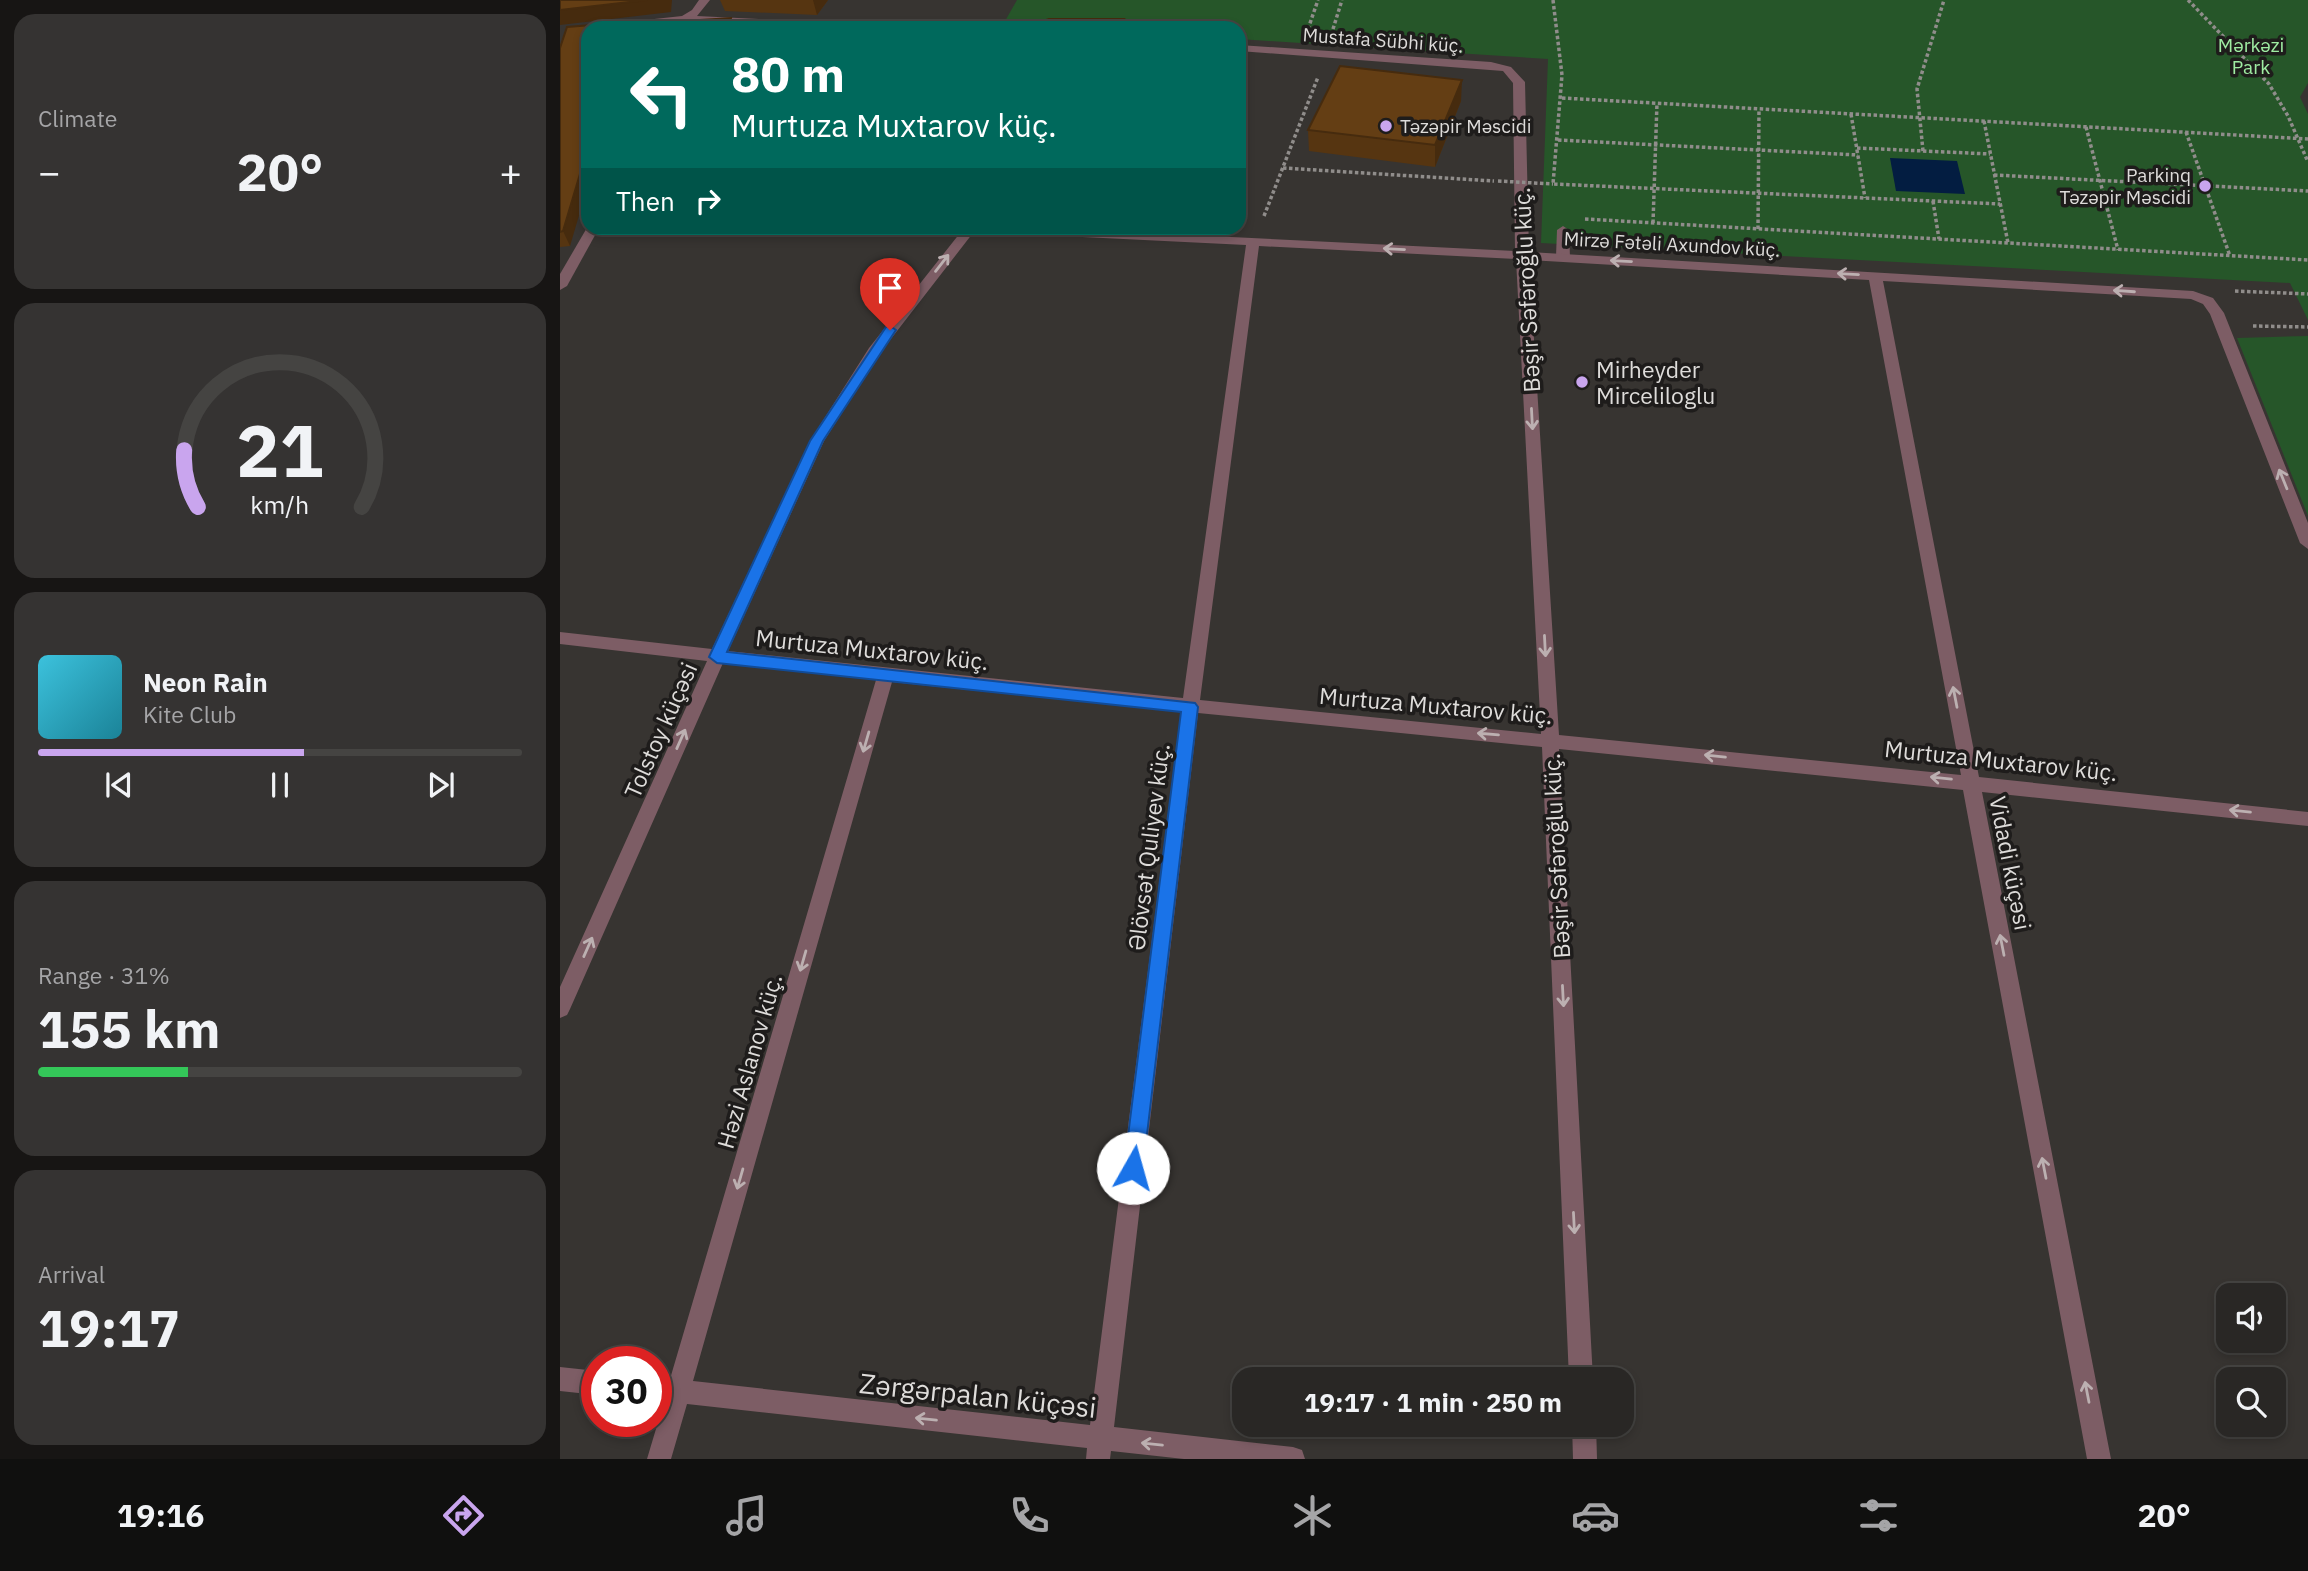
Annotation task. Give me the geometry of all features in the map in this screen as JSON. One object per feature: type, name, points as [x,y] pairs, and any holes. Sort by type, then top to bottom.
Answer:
[{"type":"street","points":[[682,21],[705,0]]},
{"type":"street","points":[[667,21],[730,21]]},
{"type":"street","name":"Mustafa Sübhi küç.","points":[[1246,48],[1491,65],[1507,69],[1519,82]]},
{"type":"street","name":"Bəşir Səfəroğlu küç.","points":[[1519,82],[1522,255],[1550,740],[1580,1367]]},
{"type":"street","points":[[1563,230],[1563,257]]},
{"type":"street","points":[[560,286],[564,272],[588,235]]},
{"type":"street","name":"Tolstoy küçəsi","points":[[560,1009],[817,441],[874,351],[965,235]]},
{"type":"street","name":"Mirzə Fətəli Axundov küç.","points":[[1108,235],[1563,257],[2193,295],[2208,301],[2217,313],[2308,542]]},
{"type":"street","name":"Əlövsət Quliyev küç.","points":[[1099,1449],[1190,707],[1253,243]]},
{"type":"street","name":"Vidadi küçəsi","points":[[1875,276],[2099,1459]]},
{"type":"street","name":"Murtuza Muxtarov küç.","points":[[560,638],[885,677],[1971,781],[2308,819]]},
{"type":"street","name":"Həzi Aslanov küç.","points":[[672,1374],[885,677]]},
{"type":"street","points":[[560,1379],[581,1381]]},
{"type":"street","name":"Zərgərpalan küçəsi","points":[[672,1391],[1099,1449],[1293,1459]]},
{"type":"street","name":"Həzi Aslanov küç.","points":[[659,1459],[662,1437]]},
{"type":"street","points":[[1584,1437],[1585,1459]]},
{"type":"path","points":[[1553,0],[1562,98],[1553,184]]},
{"type":"path","points":[[1923,151],[1917,89],[1944,0]]},
{"type":"path","points":[[2188,0],[2202,18],[2233,45],[2263,77],[2281,103],[2308,162]]},
{"type":"path","points":[[1253,243],[1326,54]]},
{"type":"path","points":[[1562,98],[2308,139]]},
{"type":"path","points":[[1653,223],[1657,103]]},
{"type":"path","points":[[1758,229],[1759,109]]},
{"type":"path","points":[[1851,114],[1865,198]]},
{"type":"path","points":[[1984,121],[2008,243]]},
{"type":"path","points":[[2086,127],[2118,250]]},
{"type":"path","points":[[2186,132],[2230,256]]},
{"type":"path","points":[[1558,141],[1858,155]]},
{"type":"path","points":[[1857,148],[1990,154]]},
{"type":"path","points":[[1282,168],[1553,184],[2000,204]]},
{"type":"path","points":[[1994,175],[2308,191]]},
{"type":"path","points":[[1933,201],[1939,239]]},
{"type":"path","points":[[1584,219],[2308,261]]},
{"type":"path","points":[[2234,290],[2308,294]]},
{"type":"path","points":[[2250,326],[2308,327]]},
{"type":"green space","name":"Mərkəzi Park","points":[[1017,0],[2308,0],[2308,83],[2300,97],[2308,114],[2308,320],[2290,283],[1541,243],[1548,59],[1246,39],[1246,21],[1005,21]]},
{"type":"green space","points":[[2308,336],[2308,516],[2237,338]]},
{"type":"water","points":[[1890,158],[1957,161],[1965,194],[1896,191]]},
{"type":"building","points":[[560,0],[647,0],[560,10]]},
{"type":"building","points":[[731,18],[730,21],[684,21]]},
{"type":"building","points":[[1049,19],[1124,19],[1123,21],[1043,21]]},
{"type":"building","points":[[581,26],[581,171],[563,231],[560,232],[560,48],[567,27]]},
{"type":"building","name":"Təzəpir Məscidi","points":[[1340,66],[1462,80],[1435,145],[1308,130]]},
{"type":"place","name":"Təzəpir Məscidi","points":[[1386,126]]},
{"type":"place","name":"Parkinq Təzəpir Məscidi","points":[[2205,186]]},
{"type":"place","name":"Mirheyder Mirceliloglu","points":[[1582,382]]},
{"type":"route","points":[[890,330],[817,441],[717,657],[885,677],[1190,707],[1133,1168]]}]
